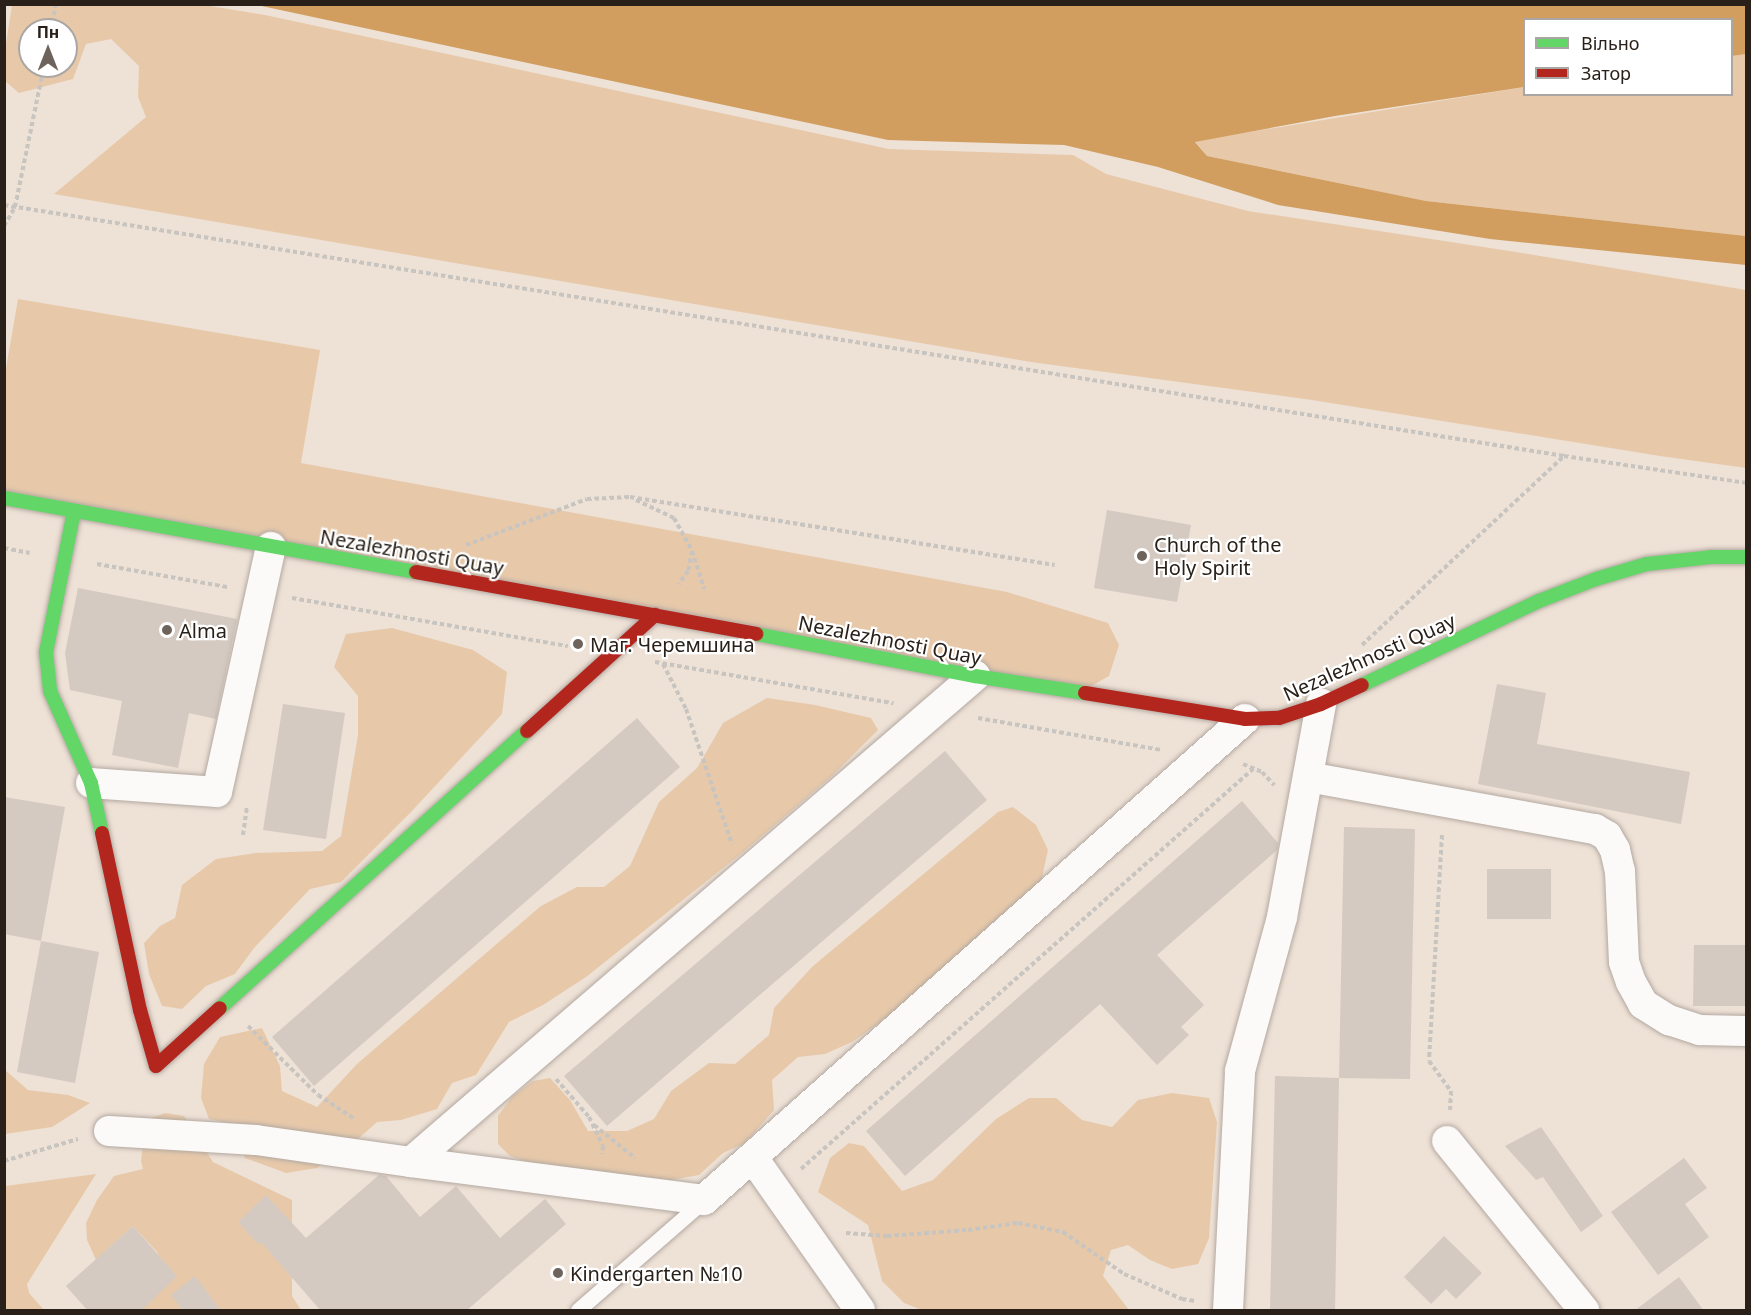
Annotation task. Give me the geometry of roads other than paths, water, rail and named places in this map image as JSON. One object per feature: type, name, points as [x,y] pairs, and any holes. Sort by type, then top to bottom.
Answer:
[{"type":"street","name":"Nezalezhnosti Quay","points":[[4,498],[656,615],[975,676],[1245,718],[1279,718],[1321,704],[1539,601],[1596,579],[1647,564],[1711,557],[1746,556]]},
{"type":"street","points":[[74,511],[46,652],[50,691],[91,783],[140,1010],[156,1066],[656,615]]},
{"type":"street","points":[[91,783],[217,792],[272,546]]},
{"type":"street","points":[[411,1162],[975,676]]},
{"type":"street","points":[[1228,1308],[1240,1071],[1282,917],[1321,704]]},
{"type":"street","points":[[109,1131],[256,1140],[704,1200],[1245,718]]},
{"type":"street","points":[[1306,788],[1444,802],[1595,829],[1607,836],[1615,850],[1620,871],[1624,962],[1630,982],[1643,1004],[1669,1020],[1700,1030],[1746,1031]]},
{"type":"street","points":[[1447,1141],[1584,1311]]},
{"type":"street","points":[[753,1158],[860,1311]]},
{"type":"lane","points":[[578,1311],[704,1200]]},
{"type":"place","name":"Church of the Holy Spirit","points":[[1142,556]]},
{"type":"place","name":"Alma","points":[[167,630]]},
{"type":"place","name":"Маг. Черемшина","points":[[578,644]]},
{"type":"place","name":"Kindergarten №10","points":[[558,1273]]}]
